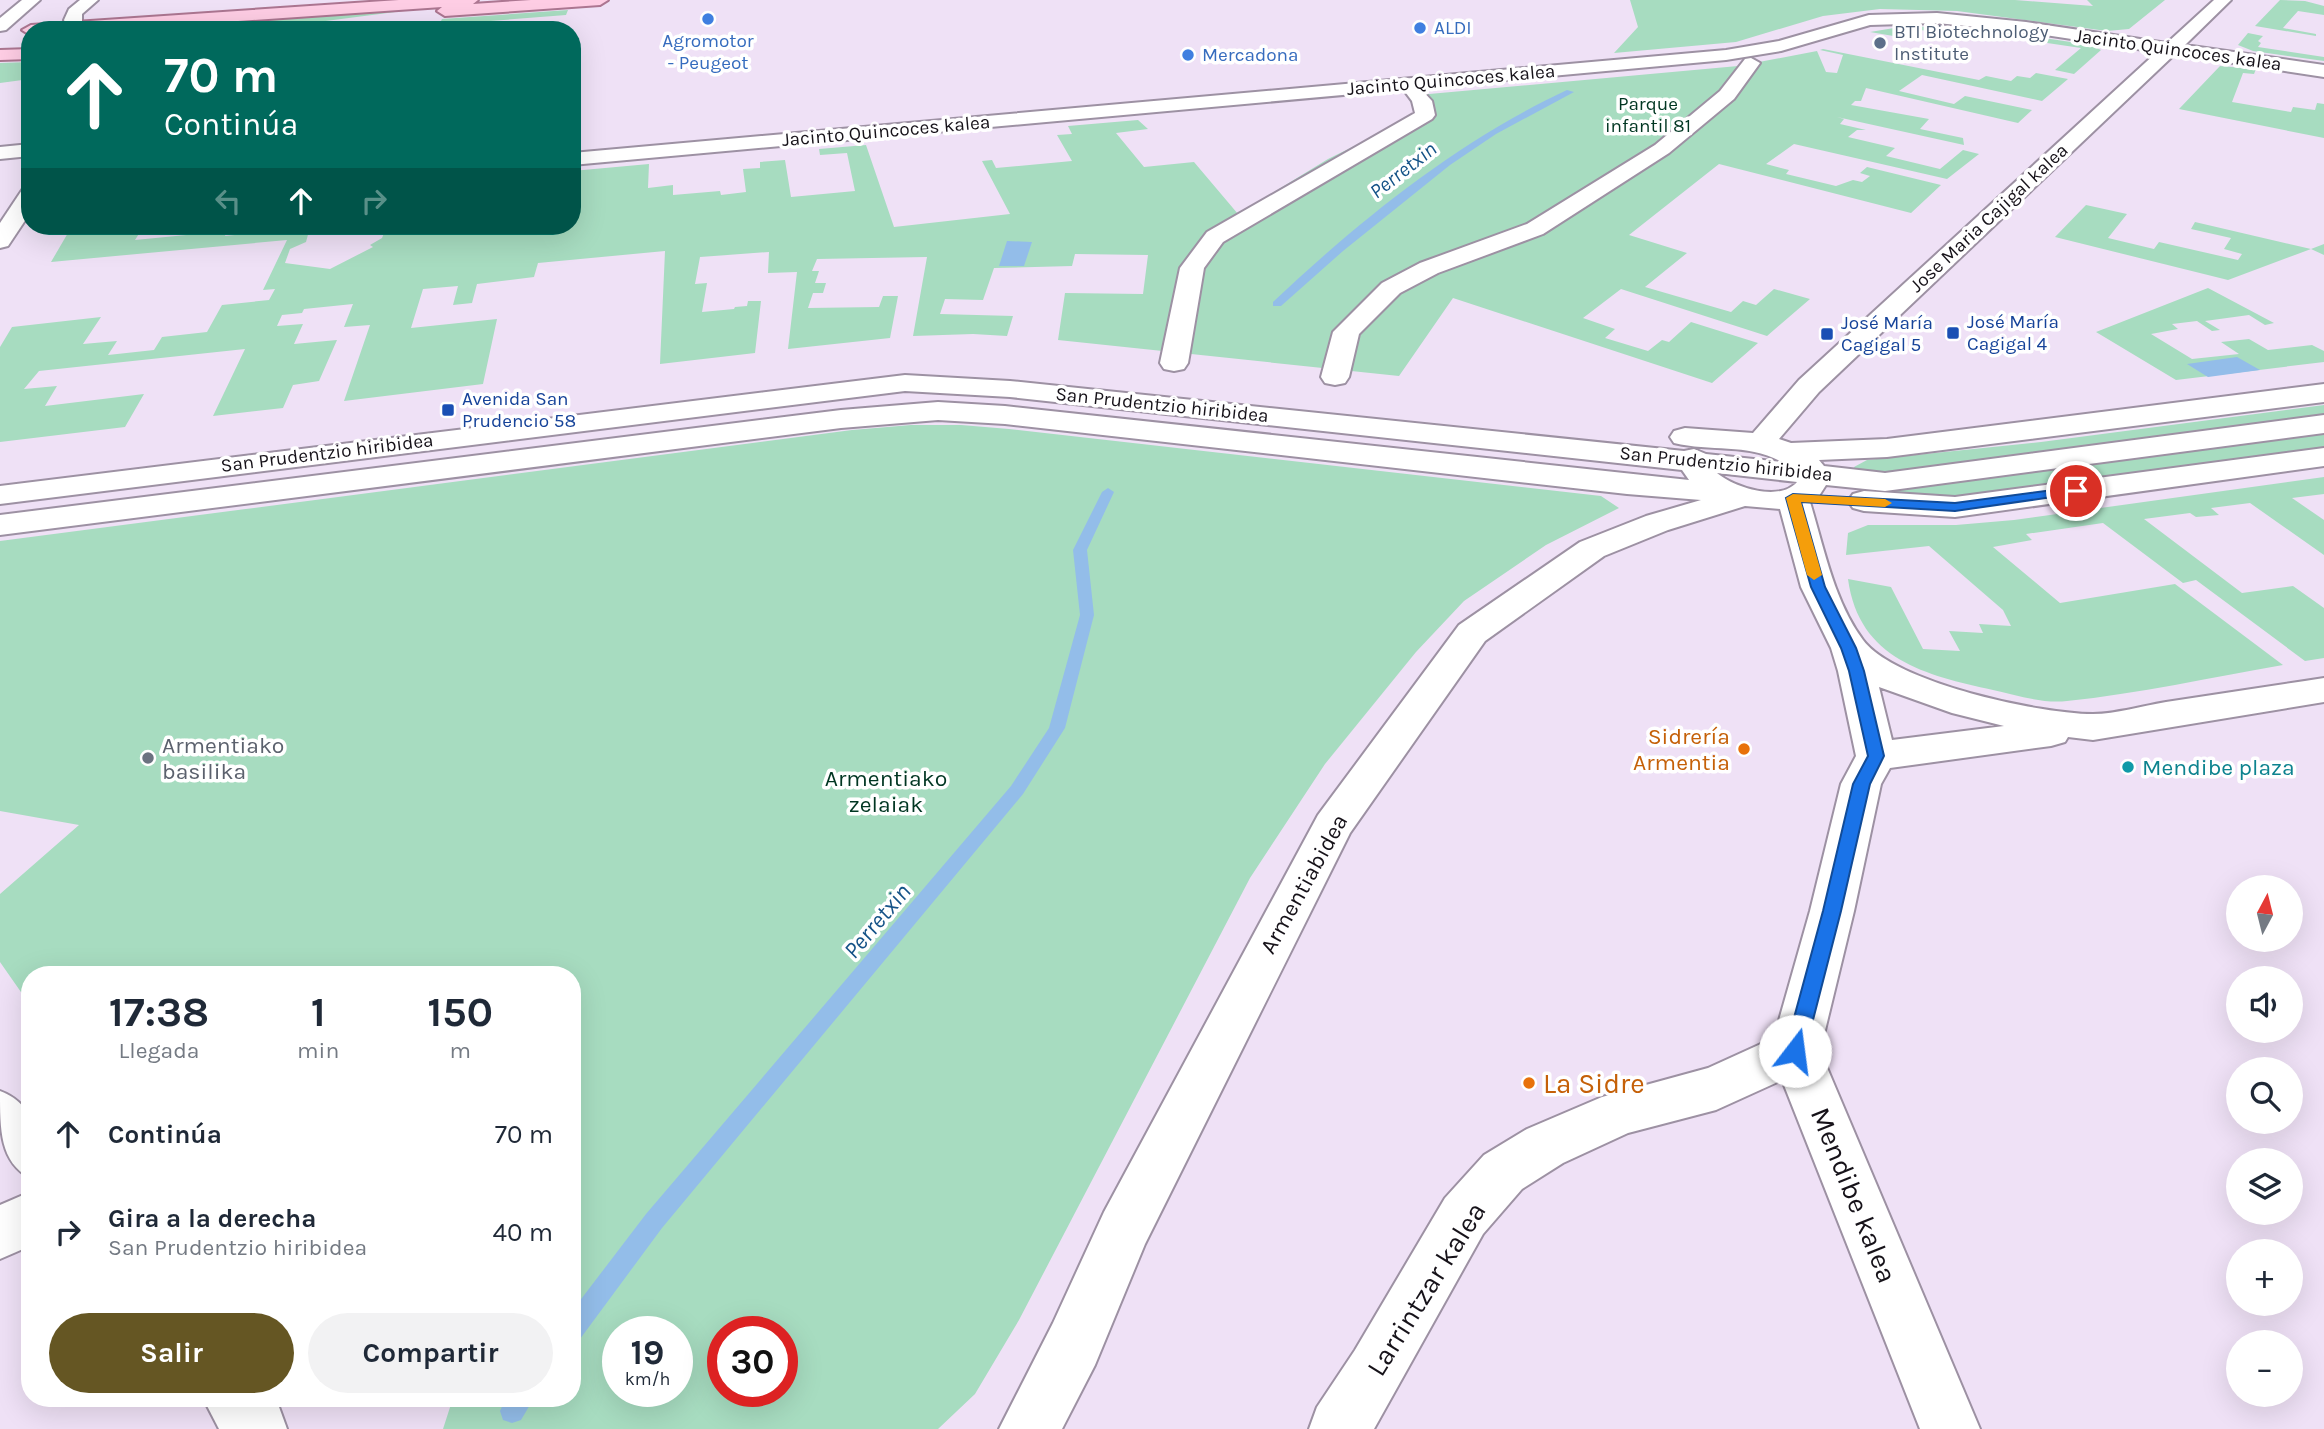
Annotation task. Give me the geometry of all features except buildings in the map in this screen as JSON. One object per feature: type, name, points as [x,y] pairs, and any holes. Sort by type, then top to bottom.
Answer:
[{"type":"main road","points":[[162,21],[470,0]]},
{"type":"main road","points":[[350,21],[404,14],[600,0]]},
{"type":"main road","points":[[0,32],[21,31]]},
{"type":"main road","points":[[0,55],[21,54]]},
{"type":"street","points":[[4,21],[32,0]]},
{"type":"street","points":[[72,21],[75,12],[90,0]]},
{"type":"street","name":"Jose Maria Cajigal kalea","points":[[1761,442],[1809,386],[2223,0]]},
{"type":"street","name":"Jacinto Quincoces kalea","points":[[581,158],[1726,55],[1781,47],[1847,25],[1897,18],[1975,21],[2324,71]]},
{"type":"street","points":[[1335,377],[1346,332],[1391,288],[1429,268],[1535,229],[1662,149],[1727,94],[1751,63]]},
{"type":"street","points":[[1174,363],[1192,268],[1215,237],[1425,115],[1422,101],[1416,93]]},
{"type":"street","points":[[0,153],[21,151]]},
{"type":"street","points":[[0,241],[21,203]]},
{"type":"street","name":"San Prudentzio hiribidea","points":[[0,472],[814,369],[942,359],[1171,380],[1634,433],[1761,442],[1791,452],[1887,448],[2324,393]]},
{"type":"street","name":"San Prudentzio hiribidea","points":[[0,495],[905,383],[1010,389],[1693,461],[1801,490],[1955,507],[2324,457]]},
{"type":"street","name":"San Prudentzio hiribidea","points":[[0,525],[814,422],[938,411],[1005,415],[1772,500],[1801,490],[1885,482],[2324,424]]},
{"type":"street","points":[[1716,440],[1696,451],[1693,461],[1695,468],[1705,480],[1737,495]]},
{"type":"street","points":[[1791,452],[1810,467],[1801,490],[1818,587],[1849,648],[1876,756],[1861,784],[1832,911],[1795,1051]]},
{"type":"street","name":"Armentiabidea","points":[[1029,1429],[1074,1344],[1123,1230],[1332,826],[1472,633],[1592,549],[1737,495]]},
{"type":"street","points":[[1849,648],[1875,670],[1908,687],[1977,707],[2036,720],[2092,727]]},
{"type":"street","points":[[1876,756],[2092,727],[2324,690]]},
{"type":"street","name":"Larrintzar kalea","points":[[1339,1429],[1376,1371],[1464,1216],[1503,1172],[1545,1146],[1620,1113],[1716,1088],[1795,1051]]},
{"type":"street","name":"Mendibe kalea","points":[[1795,1051],[1950,1429]]},
{"type":"street","points":[[0,1114],[21,1142]]},
{"type":"street","points":[[0,1233],[21,1222]]},
{"type":"street","points":[[240,1407],[257,1429]]},
{"type":"green space","points":[[517,0],[554,0],[403,11],[326,21],[226,21]]},
{"type":"green space","points":[[1630,0],[2015,0],[2093,6],[2087,0],[2165,0],[2129,29],[2107,31],[1957,11],[1880,9],[1823,16],[1736,42],[1614,53],[1638,27]]},
{"type":"green space","points":[[2280,0],[2305,1],[2324,6],[2324,15],[2298,11],[2283,28],[2316,36],[2255,26]]},
{"type":"green space","points":[[568,10],[566,15],[490,21],[441,21]]},
{"type":"green space","points":[[1906,26],[1982,29],[2091,45],[2101,50],[2074,74],[2055,70],[2081,48],[1953,29],[1949,32],[1918,30],[1905,38],[1870,32]]},
{"type":"green space","points":[[2248,33],[2263,36],[2258,41],[2261,43],[2258,47],[2324,57],[2324,61],[2253,51],[2238,45]]},
{"type":"green space","name":"Parque infantil 81","points":[[1820,50],[1979,80],[1986,76],[2011,81],[2017,76],[2030,78],[2036,73],[2068,79],[2042,101],[1922,75],[1899,91],[1954,104],[1965,96],[2032,110],[2018,123],[1866,88],[1861,101],[1855,101],[1851,105],[1929,119],[1920,129],[1963,138],[1964,145],[1837,117],[1844,119],[1840,124],[1866,130],[1857,130],[1848,137],[1895,148],[1886,156],[1940,169],[1963,150],[1979,154],[1947,179],[1794,144],[1766,164],[1789,170],[1786,174],[1836,186],[1853,180],[1862,182],[1870,176],[1860,173],[1867,167],[1941,185],[1911,213],[1719,164],[1629,235],[1687,253],[1645,287],[1731,312],[1743,301],[1756,305],[1774,289],[1810,299],[1767,336],[1621,289],[1583,318],[1615,329],[1605,338],[1648,351],[1662,340],[1669,342],[1691,322],[1758,343],[1712,383],[1453,298],[1399,376],[1058,340],[1065,293],[1143,294],[1148,255],[1075,254],[1072,266],[994,268],[983,300],[945,299],[940,314],[1013,316],[1007,336],[913,336],[927,257],[817,259],[812,271],[819,271],[815,283],[826,283],[823,293],[813,293],[808,308],[879,307],[883,296],[898,296],[890,338],[788,349],[797,272],[768,273],[769,252],[700,257],[695,284],[707,283],[702,312],[734,309],[747,306],[748,301],[761,301],[755,353],[660,364],[665,251],[538,263],[534,277],[477,284],[472,303],[453,305],[458,286],[423,289],[411,328],[497,319],[483,384],[344,401],[370,325],[344,327],[353,304],[304,309],[302,313],[282,315],[277,326],[303,324],[294,344],[337,340],[319,381],[293,385],[283,408],[213,416],[245,349],[39,371],[24,389],[57,386],[45,406],[144,394],[125,427],[0,442],[0,347],[12,327],[101,317],[83,344],[117,341],[108,355],[154,350],[162,337],[207,332],[222,305],[269,300],[275,289],[263,290],[287,240],[51,262],[67,235],[138,235],[135,240],[186,235],[308,235],[306,242],[290,249],[285,263],[330,269],[373,247],[370,245],[383,235],[581,235],[581,170],[649,164],[648,188],[673,185],[673,195],[720,191],[721,195],[746,192],[743,169],[760,168],[760,162],[785,160],[791,197],[855,191],[847,153],[820,155],[819,149],[866,145],[894,227],[1010,214],[982,161],[992,160],[996,168],[1072,161],[1057,135],[1072,134],[1068,126],[1138,120],[1148,129],[1116,133],[1144,167],[1194,162],[1238,214],[1328,159],[1411,118],[1416,112],[1407,96],[1738,66],[1817,51],[1826,72],[1837,73],[1843,55]]},
{"type":"green space","points":[[21,62],[21,80],[0,83],[0,63]]},
{"type":"green space","points":[[2220,66],[2256,69],[2254,74],[2243,73],[2232,102],[2291,112],[2293,107],[2315,110],[2317,103],[2324,104],[2324,138],[2179,109]]},
{"type":"green space","points":[[2086,205],[2127,214],[2108,238],[2154,249],[2159,242],[2238,260],[2242,254],[2224,249],[2231,238],[2191,229],[2195,222],[2311,249],[2228,280],[2055,237]]},
{"type":"green space","points":[[2324,244],[2324,255],[2311,249]]},
{"type":"green space","points":[[2208,288],[2274,323],[2265,325],[2249,315],[2205,321],[2220,330],[2212,331],[2197,321],[2172,324],[2178,329],[2151,334],[2192,359],[2239,354],[2221,342],[2249,339],[2268,350],[2312,345],[2324,351],[2324,362],[2176,380],[2096,332]]},
{"type":"green space","points":[[2324,405],[2324,448],[1942,499],[1904,498],[1878,493],[1859,479],[1854,467],[1867,460],[2041,442]]},
{"type":"green space","name":"Armentiako zelaiak","points":[[911,425],[1009,429],[1601,496],[1619,508],[1546,545],[1464,601],[1416,652],[1325,764],[1250,878],[1019,1320],[975,1394],[938,1429],[443,1429],[450,1407],[581,1407],[581,966],[21,966],[21,992],[0,962],[0,894],[79,825],[0,811],[0,541],[852,430]]},
{"type":"green space","points":[[2324,477],[2324,494],[2292,498],[2324,520],[2324,555],[2250,503],[2211,508],[2219,515],[2196,517],[2190,513],[2144,519],[2242,593],[2293,586],[2324,608],[2324,658],[2305,661],[2196,580],[2183,583],[2103,523],[2026,534],[2032,540],[1993,547],[2060,603],[2175,584],[2283,665],[2120,694],[2058,702],[2039,700],[1944,678],[1900,659],[1881,646],[1866,628],[1855,606],[1848,579],[1891,587],[1923,649],[1960,651],[1949,631],[1983,633],[1979,624],[2011,626],[2003,610],[1929,546],[1846,555],[1848,533],[1868,525],[1956,525],[2014,520]]},
{"type":"water","points":[[1007,241],[1032,242],[1024,266],[999,266]]},
{"type":"water","points":[[2237,357],[2260,370],[2208,377],[2187,364]]},
{"type":"waterway","name":"Perretxin","points":[[1277,304],[1446,163],[1493,132],[1570,92]]},
{"type":"waterway","name":"Perretxin","points":[[581,1319],[654,1221],[1017,790],[1057,728],[1087,615],[1080,550],[1108,492]]},
{"type":"waterway","name":"Perretxin","points":[[512,1411],[515,1407]]},
{"type":"slow traffic","points":[[1814,575],[1793,498],[1885,503]]},
{"type":"place","name":"Agromotor - Peugeot","points":[[708,19]]},
{"type":"place","name":"ALDI","points":[[1420,28]]},
{"type":"place","name":"BTI Biotechnology Institute","points":[[1880,43]]},
{"type":"place","name":"Mercadona","points":[[1188,55]]},
{"type":"place","name":"José María Cagigal 4","points":[[1953,333]]},
{"type":"place","name":"José María Cagigal 5","points":[[1827,334]]},
{"type":"place","name":"Avenida San Prudencio 58","points":[[448,410]]},
{"type":"place","name":"Sidrería Armentia","points":[[1744,749]]},
{"type":"place","name":"Armentiako basilika","points":[[148,758]]},
{"type":"place","name":"Mendibe plaza","points":[[2128,767]]},
{"type":"place","name":"La Sidre","points":[[1529,1083]]},
{"type":"route","points":[[1795,1051],[1832,911],[1861,784],[1876,756],[1857,671],[1849,648],[1818,587],[1793,498],[1955,507],[2076,491]]}]
